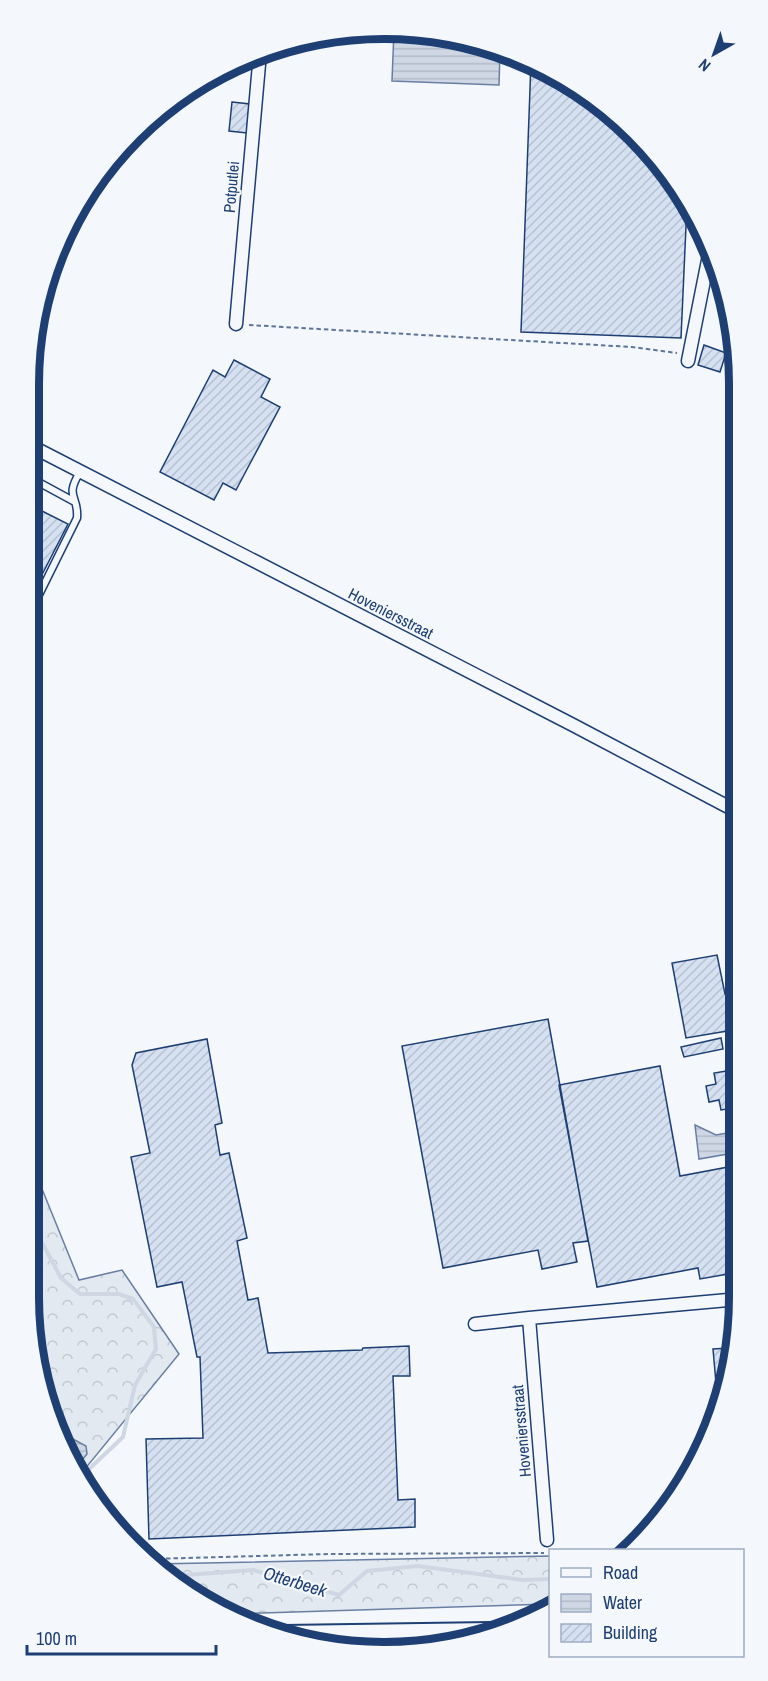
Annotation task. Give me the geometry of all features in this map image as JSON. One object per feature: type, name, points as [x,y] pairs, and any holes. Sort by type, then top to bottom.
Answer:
[{"type":"main road","points":[[311,1634],[467,1631]]},
{"type":"street","name":"Potputlei","points":[[236,324],[259,62]]},
{"type":"street","points":[[688,357],[707,263]]},
{"type":"street","name":"Hoveniersstraat","points":[[39,450],[573,724],[729,807]]},
{"type":"street","points":[[475,1324],[729,1300]]},
{"type":"street","name":"Hoveniersstraat","points":[[529,1318],[547,1547]]},
{"type":"lane","points":[[39,593],[77,518],[78,509],[72,497],[72,487],[80,471]]},
{"type":"lane","points":[[39,483],[75,502]]},
{"type":"path","points":[[236,324],[632,347],[688,357]]},
{"type":"path","points":[[160,1559],[547,1547]]},
{"type":"green space","points":[[39,1189],[42,1189],[79,1280],[122,1270],[179,1354],[85,1469],[57,1408],[42,1342],[39,1297]]},
{"type":"green space","points":[[549,1556],[549,1600],[540,1604],[247,1614],[211,1596],[166,1564]]},
{"type":"water","points":[[394,39],[451,46],[500,59],[499,85],[392,81]]},
{"type":"water","points":[[695,1125],[716,1135],[729,1133],[729,1154],[699,1159]]},
{"type":"water","points":[[69,1438],[86,1446],[87,1454],[81,1462]]},
{"type":"building","points":[[531,72],[576,97],[628,140],[658,174],[686,218],[681,338],[521,332]]},
{"type":"building","points":[[232,102],[250,104],[247,133],[229,131]]},
{"type":"building","points":[[704,345],[726,353],[720,372],[698,365]]},
{"type":"building","points":[[234,360],[270,379],[261,397],[280,407],[236,490],[223,483],[214,500],[160,472],[213,370],[225,377]]},
{"type":"building","points":[[42,511],[68,524],[39,581],[39,517]]},
{"type":"building","points":[[717,955],[725,994],[729,993],[729,1031],[686,1038],[672,963]]},
{"type":"building","points":[[548,1019],[588,1241],[573,1243],[577,1262],[542,1269],[538,1250],[443,1268],[402,1046]]},
{"type":"building","points":[[721,1038],[723,1049],[684,1057],[681,1047]]},
{"type":"building","points":[[207,1039],[222,1123],[215,1125],[220,1155],[229,1153],[247,1238],[237,1241],[248,1300],[258,1298],[268,1353],[409,1346],[410,1376],[393,1376],[398,1500],[415,1499],[415,1527],[149,1539],[146,1439],[203,1438],[200,1357],[197,1357],[182,1282],[157,1287],[131,1157],[150,1153],[132,1065],[136,1053]]},
{"type":"building","points":[[660,1066],[680,1176],[729,1167],[729,1274],[700,1279],[698,1268],[597,1287],[559,1085]]},
{"type":"building","points":[[729,1071],[729,1109],[721,1110],[719,1100],[709,1102],[706,1086],[716,1084],[714,1073]]},
{"type":"building","points":[[725,1348],[716,1388],[713,1349]]},
{"type":"waterway","points":[[39,1237],[61,1278],[80,1294],[119,1294],[133,1299],[154,1327],[156,1349],[135,1385],[123,1437],[87,1473]]},
{"type":"waterway","name":"Otterbeek","points":[[182,1577],[253,1570],[339,1595],[367,1571],[418,1566],[523,1580],[549,1579]]}]
